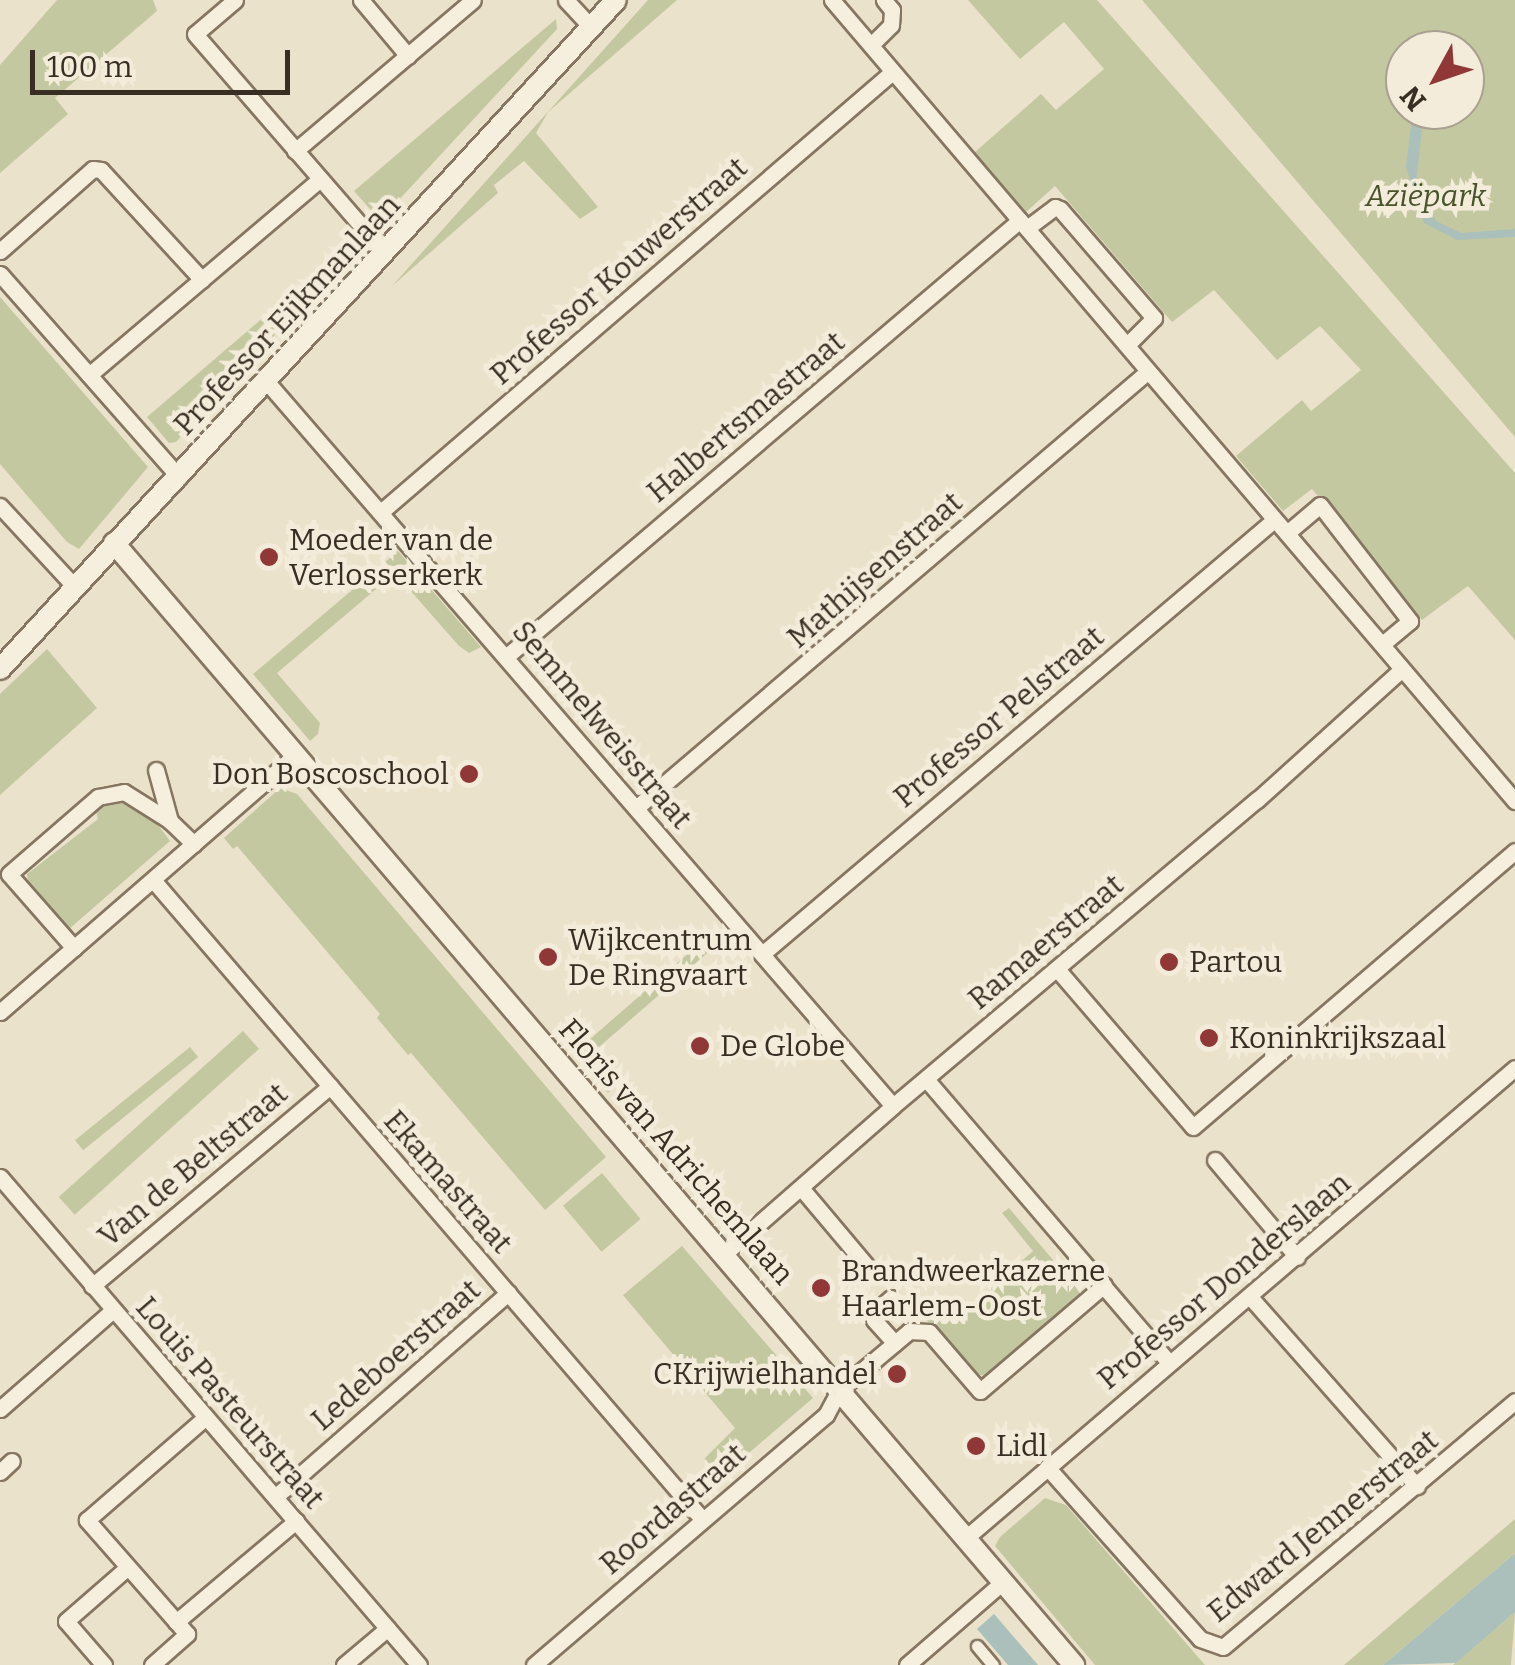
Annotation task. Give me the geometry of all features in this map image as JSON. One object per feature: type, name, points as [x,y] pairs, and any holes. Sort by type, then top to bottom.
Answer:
[{"type":"street","points":[[235,0],[195,34],[385,253]]},
{"type":"street","points":[[361,0],[408,56]]},
{"type":"street","points":[[296,151],[472,0]]},
{"type":"street","points":[[566,0],[591,27]]},
{"type":"street","name":"Professor Eijkmanlaan","points":[[0,669],[28,644],[74,586],[267,382],[616,0]]},
{"type":"street","points":[[832,0],[1273,522],[1384,643],[1515,801]]},
{"type":"street","points":[[871,46],[891,25],[892,10],[884,0]]},
{"type":"street","name":"Professor Kouwerstraat","points":[[382,511],[892,73]]},
{"type":"street","points":[[0,251],[93,170],[101,170],[202,280]]},
{"type":"street","points":[[90,376],[320,179]]},
{"type":"street","points":[[1023,224],[1055,207],[1060,210],[1154,318],[1127,345]]},
{"type":"street","name":"Halbertsmastraat","points":[[507,656],[1023,224]]},
{"type":"street","points":[[0,274],[179,477]]},
{"type":"street","name":"Mathijsenstraat","points":[[636,808],[1147,372]]},
{"type":"street","name":"Semmelweisstraat","points":[[267,382],[893,1106]]},
{"type":"street","points":[[1286,533],[1320,505],[1410,621],[1384,643]]},
{"type":"street","points":[[0,506],[74,586]]},
{"type":"street","name":"Professor Pelstraat","points":[[762,954],[1273,522]]},
{"type":"street","name":"Floris van Adrichemlaan","points":[[114,543],[968,1536],[1074,1665]]},
{"type":"street","name":"Ramaerstraat","points":[[723,1255],[893,1106],[1278,782],[1402,669]]},
{"type":"street","points":[[0,1012],[298,754]]},
{"type":"street","points":[[156,770],[170,821]]},
{"type":"street","points":[[74,948],[10,874],[98,797],[124,792],[170,821],[194,844]]},
{"type":"street","points":[[1057,969],[1192,1128],[1515,851]]},
{"type":"street","name":"Ekamastraat","points":[[152,880],[702,1519]]},
{"type":"street","points":[[926,1078],[1169,1363]]},
{"type":"street","name":"Professor Donderslaan","points":[[968,1536],[1511,1078]]},
{"type":"street","name":"Van de Beltstraat","points":[[92,1286],[330,1086]]},
{"type":"street","points":[[1215,1160],[1297,1257]]},
{"type":"street","name":"Louis Pasteurstraat","points":[[0,1176],[420,1665]]},
{"type":"street","points":[[802,1189],[866,1265]]},
{"type":"street","points":[[891,1298],[877,1310],[874,1320],[895,1343],[910,1330],[929,1332],[980,1391],[1104,1286]]},
{"type":"street","name":"Ledeboerstraat","points":[[275,1497],[508,1293]]},
{"type":"street","points":[[1251,1298],[1417,1486]]},
{"type":"street","points":[[0,1409],[113,1310]]},
{"type":"street","name":"Roordastraat","points":[[534,1665],[826,1415],[840,1389],[895,1343]]},
{"type":"street","name":"Edward Jennerstraat","points":[[1048,1467],[1200,1640],[1215,1648],[1230,1643],[1515,1401]]},
{"type":"street","points":[[152,1665],[187,1634],[87,1520],[206,1417]]},
{"type":"street","points":[[176,1622],[296,1521]]},
{"type":"street","points":[[104,1665],[66,1621],[128,1568]]},
{"type":"street","points":[[907,1665],[1004,1581]]},
{"type":"street","points":[[344,1665],[388,1628]]},
{"type":"street","points":[[977,1646],[994,1665]]},
{"type":"green space","points":[[57,0],[153,0],[157,11],[55,98],[68,114],[0,173],[0,65]]},
{"type":"green space","points":[[648,0],[677,0],[548,112],[536,133],[598,207],[580,219],[524,161],[494,185],[498,193],[392,286]]},
{"type":"green space","points":[[968,0],[1097,0],[1515,473],[1515,640],[1468,586],[1422,620],[1312,489],[1283,511],[1236,456],[1302,400],[1311,411],[1361,370],[1320,326],[1277,360],[1214,290],[1172,322],[1055,186],[1026,212],[975,152],[1041,94],[1056,110],[1104,69],[1064,22],[1020,59]]},
{"type":"green space","name":"Aziëpark","points":[[1142,0],[1515,0],[1515,437]]},
{"type":"green space","points":[[556,19],[557,29],[384,216],[377,217],[354,191]]},
{"type":"green space","points":[[348,245],[349,255],[176,442],[169,443],[147,417]]},
{"type":"green space","points":[[0,297],[148,467],[79,549],[67,542],[0,464]]},
{"type":"green space","points":[[398,551],[481,647],[469,653],[459,646],[395,573],[277,673],[320,723],[318,734],[310,741],[253,674]]},
{"type":"green space","points":[[47,649],[97,708],[0,795],[0,694]]},
{"type":"green space","points":[[280,788],[297,794],[606,1157],[545,1210],[411,1053],[408,1055],[377,1018],[380,1014],[237,846],[233,849],[224,838]]},
{"type":"green space","points":[[124,800],[158,825],[170,841],[69,929],[28,881],[27,874],[98,819],[94,804]]},
{"type":"green space","points":[[706,938],[712,949],[599,1047],[620,1077],[608,1093],[574,1053]]},
{"type":"green space","points":[[243,1031],[259,1049],[75,1215],[59,1197]]},
{"type":"green space","points":[[190,1047],[198,1057],[83,1150],[75,1140]]},
{"type":"green space","points":[[602,1173],[641,1219],[601,1252],[563,1206]]},
{"type":"green space","points":[[1009,1208],[1081,1293],[987,1376],[974,1374],[926,1320],[955,1296],[967,1309],[1033,1251],[1002,1213]]},
{"type":"green space","points":[[682,1246],[813,1398],[722,1476],[704,1459],[735,1428],[623,1295]]},
{"type":"green space","points":[[1045,1498],[1066,1505],[1205,1665],[1095,1665],[995,1546],[1000,1537]]},
{"type":"green space","points":[[1515,1519],[1515,1553],[1383,1665],[1344,1665]]},
{"type":"green space","points":[[1515,1612],[1511,1665],[1453,1665]]},
{"type":"water","points":[[1411,130],[1422,130],[1416,184],[1436,221],[1461,233],[1515,229],[1515,237],[1457,240],[1424,223],[1406,167]]},
{"type":"water","points":[[1515,1553],[1515,1612],[1456,1663],[1383,1665]]},
{"type":"water","points":[[994,1614],[1038,1665],[1008,1665],[977,1629]]},
{"type":"place","name":"Moeder van de Verlosserkerk","points":[[269,557]]},
{"type":"place","name":"Don Boscoschool","points":[[469,774]]},
{"type":"place","name":"Wijkcentrum De Ringvaart","points":[[548,957]]},
{"type":"place","name":"Partou","points":[[1169,962]]},
{"type":"place","name":"Koninkrijkszaal","points":[[1209,1038]]},
{"type":"place","name":"De Globe","points":[[700,1046]]},
{"type":"place","name":"Brandweerkazerne Haarlem-Oost","points":[[821,1288]]},
{"type":"place","name":"CKrijwielhandel","points":[[897,1374]]},
{"type":"place","name":"Lidl","points":[[976,1446]]}]
